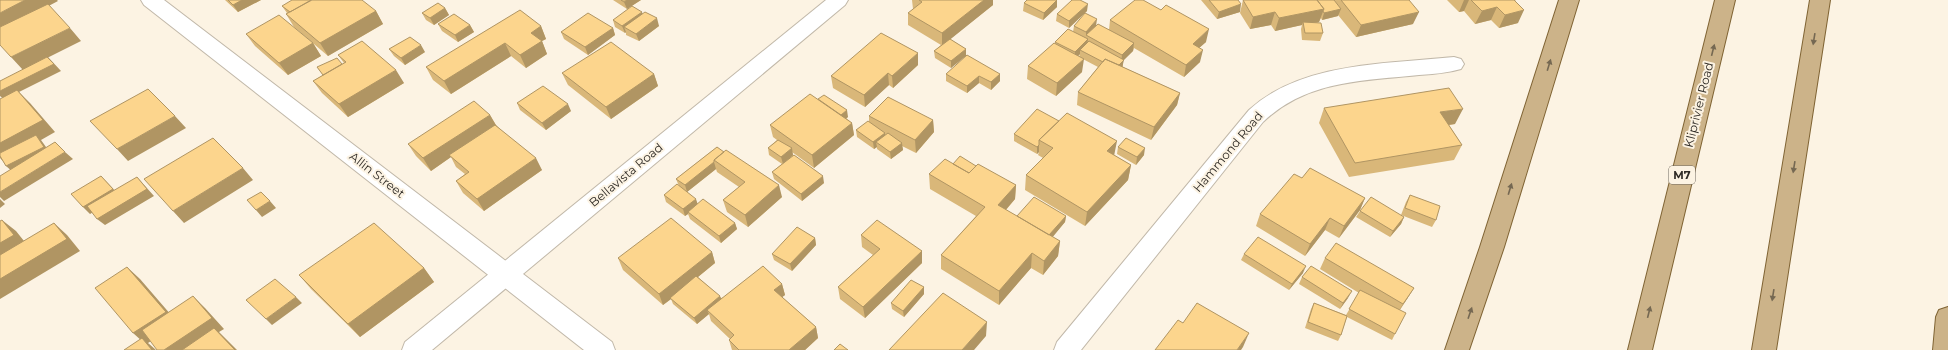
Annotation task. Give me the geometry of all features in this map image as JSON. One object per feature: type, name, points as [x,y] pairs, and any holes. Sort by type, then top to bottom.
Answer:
[{"type":"main road","points":[[1458,350],[1492,247],[1569,0]]},
{"type":"main road","name":"Kliprivier Road","points":[[1640,350],[1725,0]]},
{"type":"main road","points":[[1764,350],[1820,0]]},
{"type":"main road","points":[[1946,350],[1948,317]]},
{"type":"street","name":"Allin Street","points":[[151,0],[603,350]]},
{"type":"street","name":"Bellavista Road","points":[[414,350],[838,0]]},
{"type":"street","name":"Hammond Road","points":[[1066,350],[1256,116],[1270,103],[1291,91],[1315,82],[1344,76],[1454,64]]},
{"type":"building","points":[[0,0],[25,0],[0,13]]},
{"type":"building","points":[[228,0],[242,0],[233,5]]},
{"type":"building","points":[[292,0],[311,0],[290,12],[282,6]]},
{"type":"building","points":[[312,0],[362,0],[376,11],[320,43],[286,14]]},
{"type":"building","points":[[919,0],[984,0],[942,33],[908,13],[922,2]]},
{"type":"building","points":[[1027,0],[1057,0],[1044,13],[1024,3]]},
{"type":"building","points":[[1072,0],[1080,0],[1088,4],[1069,21],[1057,14]]},
{"type":"building","points":[[1135,0],[1143,0],[1161,10],[1166,5],[1209,29],[1193,44],[1203,50],[1186,65],[1110,20]]},
{"type":"building","points":[[1209,0],[1238,0],[1241,4],[1219,12]]},
{"type":"building","points":[[1243,0],[1317,0],[1324,9],[1279,18],[1275,12],[1253,17]]},
{"type":"building","points":[[1317,0],[1334,0],[1341,9],[1324,13],[1324,9]]},
{"type":"building","points":[[1341,0],[1409,0],[1419,12],[1361,25]]},
{"type":"building","points":[[1471,0],[1514,0],[1524,10],[1505,15],[1497,7],[1482,11]]},
{"type":"building","points":[[438,3],[445,8],[430,18],[422,13]]},
{"type":"building","points":[[48,4],[70,28],[11,57],[0,45],[0,27]]},
{"type":"building","points":[[632,6],[642,12],[622,26],[613,20]]},
{"type":"building","points":[[520,10],[541,26],[531,33],[542,41],[520,55],[505,43],[444,81],[426,67]]},
{"type":"building","points":[[645,12],[657,18],[636,34],[624,27]]},
{"type":"building","points":[[588,13],[613,28],[585,47],[561,32]]},
{"type":"building","points":[[1085,13],[1097,19],[1086,32],[1074,26]]},
{"type":"building","points":[[454,14],[470,25],[455,35],[438,24]]},
{"type":"building","points":[[279,15],[313,43],[279,63],[246,34]]},
{"type":"building","points":[[1303,22],[1321,23],[1323,33],[1305,33]]},
{"type":"building","points":[[1098,24],[1134,43],[1122,55],[1086,35]]},
{"type":"building","points":[[1068,29],[1088,39],[1075,52],[1055,42]]},
{"type":"building","points":[[881,33],[918,53],[892,76],[888,73],[864,95],[831,76]]},
{"type":"building","points":[[410,37],[421,45],[401,58],[389,49]]},
{"type":"building","points":[[950,39],[966,49],[951,61],[934,51]]},
{"type":"building","points":[[362,41],[396,70],[339,104],[313,81],[346,62],[338,55]]},
{"type":"building","points":[[1089,41],[1124,60],[1119,65],[1105,59],[1103,62],[1080,50]]},
{"type":"building","points":[[611,42],[654,74],[606,107],[562,73]]},
{"type":"building","points":[[1054,43],[1084,59],[1057,83],[1028,66]]},
{"type":"building","points":[[967,55],[1000,74],[991,82],[979,76],[967,86],[946,74]]},
{"type":"building","points":[[47,57],[54,64],[0,91],[0,81]]},
{"type":"building","points":[[337,58],[342,64],[323,75],[317,67]]},
{"type":"building","points":[[1105,59],[1180,93],[1154,127],[1078,92]]},
{"type":"building","points":[[543,86],[568,104],[542,123],[517,103]]},
{"type":"building","points":[[1449,88],[1463,109],[1440,112],[1462,145],[1355,163],[1324,108]]},
{"type":"building","points":[[148,89],[175,116],[117,149],[90,121]]},
{"type":"building","points":[[17,90],[43,120],[0,143],[0,99]]},
{"type":"building","points":[[810,94],[852,123],[812,155],[770,125]]},
{"type":"building","points":[[824,95],[847,110],[841,115],[818,99]]},
{"type":"building","points":[[888,97],[933,120],[915,140],[869,116]]},
{"type":"building","points":[[474,101],[490,115],[423,158],[408,144]]},
{"type":"building","points":[[1037,109],[1059,121],[1039,140],[1039,145],[1037,147],[1014,134]]},
{"type":"building","points":[[1067,113],[1117,141],[1107,151],[1131,165],[1087,212],[1026,175],[1053,148],[1039,140]]},
{"type":"building","points":[[868,121],[885,133],[873,142],[856,130]]},
{"type":"building","points":[[495,125],[536,158],[477,199],[456,181],[469,172],[449,155]]},
{"type":"building","points":[[888,133],[902,143],[890,152],[876,142]]},
{"type":"building","points":[[36,135],[44,147],[6,166],[0,156],[0,153]]},
{"type":"building","points":[[213,138],[243,168],[173,211],[144,179]]},
{"type":"building","points":[[1126,138],[1145,148],[1137,157],[1118,147]]},
{"type":"building","points":[[778,140],[792,148],[781,157],[768,148]]},
{"type":"building","points":[[55,142],[65,152],[0,192],[0,176]]},
{"type":"building","points":[[717,147],[724,152],[685,185],[676,179]]},
{"type":"building","points":[[726,150],[779,185],[745,215],[723,200],[745,182],[714,160]]},
{"type":"building","points":[[794,155],[823,176],[801,194],[772,172]]},
{"type":"building","points":[[960,156],[976,166],[969,173],[953,164]]},
{"type":"building","points":[[945,159],[969,173],[978,164],[1016,185],[998,205],[1060,241],[1044,261],[1032,253],[999,291],[941,255],[985,207],[929,174]]},
{"type":"building","points":[[1310,168],[1365,198],[1344,226],[1330,218],[1310,244],[1260,214],[1294,174],[1302,178]]},
{"type":"building","points":[[101,176],[113,189],[83,207],[71,194]]},
{"type":"building","points":[[137,177],[147,189],[97,219],[87,206]]},
{"type":"building","points":[[677,184],[696,199],[683,209],[664,195]]},
{"type":"building","points":[[261,192],[270,201],[256,210],[247,200]]},
{"type":"building","points":[[1410,195],[1440,206],[1436,220],[1405,208]]},
{"type":"building","points":[[1034,197],[1066,216],[1049,235],[1017,216]]},
{"type":"building","points":[[1371,197],[1404,217],[1393,231],[1360,211]]},
{"type":"building","points":[[703,199],[735,223],[719,236],[688,212]]},
{"type":"building","points":[[671,218],[712,252],[659,294],[618,258]]},
{"type":"building","points":[[2,220],[14,235],[0,243],[0,221]]},
{"type":"building","points":[[877,220],[922,251],[863,307],[838,287],[880,249],[861,235]]},
{"type":"building","points":[[54,223],[67,239],[0,279],[0,255]]},
{"type":"building","points":[[374,223],[424,268],[348,324],[299,275]]},
{"type":"building","points":[[797,227],[815,238],[790,264],[772,254]]},
{"type":"building","points":[[1258,237],[1306,266],[1292,284],[1244,254]]},
{"type":"building","points":[[1336,243],[1414,288],[1403,304],[1325,258]]},
{"type":"building","points":[[763,266],[782,284],[774,290],[816,327],[789,350],[739,350],[729,340],[734,335],[707,310]]},
{"type":"building","points":[[1311,266],[1352,291],[1343,303],[1302,277]]},
{"type":"building","points":[[127,267],[166,312],[133,333],[95,288]]},
{"type":"building","points":[[696,276],[720,296],[694,318],[670,298]]},
{"type":"building","points":[[275,279],[296,297],[266,319],[246,300]]},
{"type":"building","points":[[911,280],[924,287],[903,311],[891,303]]},
{"type":"building","points":[[1360,290],[1406,313],[1395,334],[1349,309]]},
{"type":"building","points":[[943,293],[987,322],[962,350],[889,350]]},
{"type":"building","points":[[193,296],[212,318],[164,350],[157,350],[142,330]]},
{"type":"building","points":[[1197,303],[1249,333],[1237,350],[1155,350],[1178,320],[1183,323]]},
{"type":"building","points":[[1314,303],[1347,316],[1341,335],[1308,322]]},
{"type":"building","points":[[214,328],[235,350],[182,350]]},
{"type":"building","points":[[142,338],[152,350],[124,350]]},
{"type":"building","points":[[840,344],[848,350],[834,350]]}]
